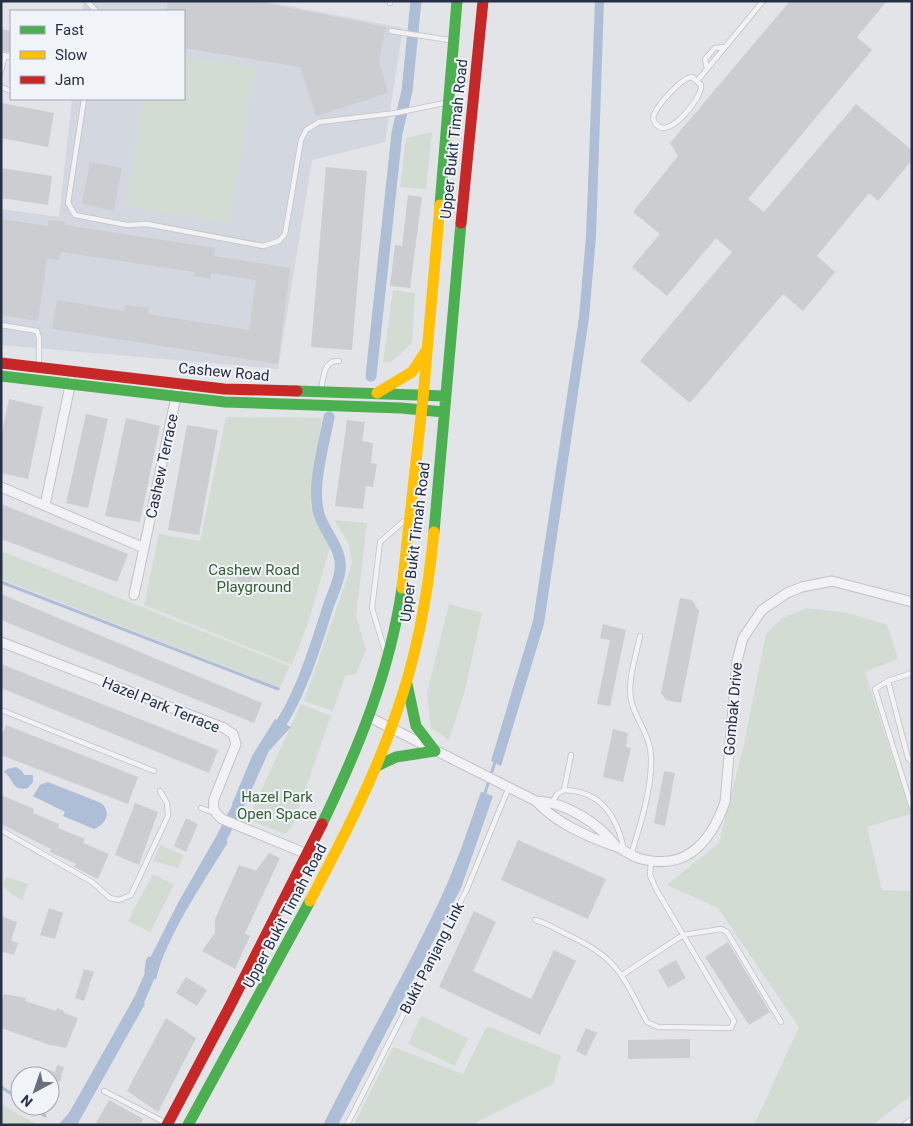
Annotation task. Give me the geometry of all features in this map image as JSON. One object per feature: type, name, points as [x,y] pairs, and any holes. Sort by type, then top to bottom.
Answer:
[{"type":"main road","name":"Upper Bukit Timah Road","points":[[168,1124],[242,987],[331,808],[369,717],[388,659],[406,557],[422,410],[457,1]]},
{"type":"main road","name":"Upper Bukit Timah Road","points":[[188,1125],[325,873],[376,766],[392,728],[407,682],[420,628],[423,550],[444,412],[483,1]]},
{"type":"main road","points":[[377,393],[412,372],[428,347]]},
{"type":"main road","name":"Cashew Road","points":[[1,363],[259,392],[342,392],[445,396]]},
{"type":"main road","name":"Cashew Road","points":[[1,376],[176,397],[258,404],[349,406],[444,412]]},
{"type":"main road","points":[[406,557],[423,550]]},
{"type":"main road","points":[[376,766],[396,757],[434,751],[416,726],[407,682]]},
{"type":"street","points":[[45,506],[71,384],[72,371]]},
{"type":"street","name":"Cashew Terrace","points":[[134,595],[179,384]]},
{"type":"street","points":[[1,487],[144,548]]},
{"type":"street","name":"Gombak Drive","points":[[369,717],[536,801],[547,813],[596,840],[650,861],[679,860],[699,848],[717,823],[725,802],[736,661],[744,638],[762,610],[787,593],[802,587],[832,581],[912,602]]},
{"type":"street","name":"Hazel Park Terrace","points":[[1,642],[224,728],[233,734],[236,744],[212,806],[219,816]]},
{"type":"street","name":"Gombak Drive","points":[[536,801],[553,802],[604,830],[624,851]]},
{"type":"street","points":[[219,816],[238,826],[307,854]]},
{"type":"lane","points":[[698,80],[763,1]]},
{"type":"lane","points":[[391,31],[454,40]]},
{"type":"lane","points":[[1,71],[3,55]]},
{"type":"lane","points":[[692,77],[698,80],[702,88],[699,96],[671,127],[663,128],[657,126],[653,118],[656,110],[684,79],[692,77]]},
{"type":"lane","points":[[84,100],[68,203],[75,215],[127,225],[147,224],[263,246],[279,241],[285,234],[301,140],[306,130],[319,122],[396,113],[448,102]]},
{"type":"lane","points":[[1,324],[37,331],[39,338],[39,367],[42,376],[47,381]]},
{"type":"lane","points":[[323,405],[321,392],[326,367],[333,361],[339,361]]},
{"type":"lane","points":[[388,659],[372,608],[380,542],[410,515]]},
{"type":"lane","points":[[624,851],[644,812],[651,759],[650,745],[632,703],[630,690],[640,636]]},
{"type":"lane","points":[[912,673],[888,681],[876,687],[874,692],[912,808]]},
{"type":"lane","points":[[888,681],[908,758],[912,762]]},
{"type":"lane","points":[[1,710],[154,770]]},
{"type":"lane","points":[[564,790],[571,755]]},
{"type":"lane","name":"Bukit Panjang Link","points":[[347,1125],[466,890],[509,787]]},
{"type":"lane","points":[[547,813],[557,794],[564,790],[571,790],[595,799],[608,809],[620,829],[624,851]]},
{"type":"lane","points":[[1,830],[92,882],[110,898],[120,900],[131,895],[168,816],[167,803],[160,791]]},
{"type":"lane","points":[[201,808],[219,816]]},
{"type":"lane","points":[[535,920],[591,946],[610,959],[622,975],[646,1022],[651,1025],[658,1027],[731,1028],[734,1021],[656,889],[650,875],[650,861]]},
{"type":"lane","points":[[622,975],[683,935],[717,928],[727,932],[781,1022]]},
{"type":"lane","points":[[104,1091],[168,1124]]},
{"type":"lane","points":[[904,1125],[912,1119]]},
{"type":"shaded area","points":[[84,1],[263,1],[403,28],[385,142],[312,160],[278,369],[1,345],[1,209],[59,217],[72,100],[185,100],[185,10],[82,10]]},
{"type":"green space","points":[[185,56],[255,67],[230,223],[126,206],[143,100],[185,100]]},
{"type":"green space","points":[[432,132],[426,189],[400,187],[406,138]]},
{"type":"green space","points":[[393,290],[415,293],[412,343],[391,362],[383,362]]},
{"type":"green space","name":"Cashew Road Playground","points":[[226,417],[322,418],[310,504],[317,524],[330,547],[309,620],[292,665],[144,605],[159,534],[200,541]]},
{"type":"green space","points":[[334,520],[367,523],[356,616],[366,650],[356,674],[345,676],[333,711],[304,701],[352,564],[349,544]]},
{"type":"green space","points":[[1,551],[290,666],[280,688],[1,579]]},
{"type":"green space","points":[[449,604],[482,613],[464,694],[449,740],[431,728],[427,693]]},
{"type":"green space","points":[[807,608],[848,613],[887,625],[898,659],[865,672],[911,814],[867,827],[882,890],[912,891],[912,1095],[872,1125],[754,1125],[799,1027],[718,908],[667,885],[719,843],[744,744],[766,634],[782,618]]},
{"type":"green space","name":"Hazel Park Open Space","points":[[301,704],[331,716],[292,827],[285,834],[248,819]]},
{"type":"green space","points":[[160,845],[183,855],[178,868],[153,861]]},
{"type":"green space","points":[[153,874],[174,885],[150,932],[128,921]]},
{"type":"green space","points":[[6,877],[28,884],[22,900],[11,894],[3,886]]},
{"type":"green space","points":[[421,1016],[468,1038],[455,1066],[408,1044]]},
{"type":"green space","points":[[487,1026],[561,1056],[553,1084],[471,1125],[354,1125],[393,1047],[463,1074]]},
{"type":"green space","points":[[1,1104],[10,1109],[10,1116],[22,1116],[34,1123],[33,1125],[1,1125]]},
{"type":"water","points":[[595,1],[604,1],[596,236],[589,318],[544,624],[501,766],[491,761],[533,621],[579,317],[586,236]]},
{"type":"water","points":[[275,719],[291,727],[269,751],[242,811],[232,804],[252,756]]},
{"type":"water","points":[[16,767],[24,775],[33,775],[33,782],[28,788],[16,787],[4,772],[7,769]]},
{"type":"water","points":[[48,782],[101,803],[107,814],[102,824],[94,829],[63,816],[65,812],[33,796],[40,785]]},
{"type":"water","points":[[481,792],[493,796],[461,888],[338,1125],[323,1125],[433,915],[456,861]]},
{"type":"water","points":[[217,835],[228,842],[176,928],[160,964],[156,980],[144,970],[179,901]]},
{"type":"water","points":[[135,996],[145,1004],[77,1125],[58,1125],[69,1113]]},
{"type":"building","points":[[168,1],[256,1],[386,27],[379,61],[388,93],[316,116],[300,67],[185,48],[185,10],[166,10]]},
{"type":"building","points":[[790,1],[887,1],[857,37],[872,50],[748,199],[764,212],[856,104],[912,151],[912,160],[878,201],[869,193],[817,256],[835,272],[803,311],[783,294],[690,403],[640,361],[732,252],[716,238],[667,296],[632,267],[660,234],[633,212],[678,156],[670,143]]},
{"type":"building","points":[[1,29],[10,31],[10,53],[1,51]]},
{"type":"building","points":[[1,103],[54,113],[48,147],[1,138]]},
{"type":"building","points":[[90,162],[122,168],[114,211],[82,204]]},
{"type":"building","points":[[326,167],[367,171],[352,350],[311,347]]},
{"type":"building","points":[[1,168],[52,176],[48,205],[1,198]]},
{"type":"building","points":[[408,195],[422,197],[410,288],[390,286],[395,245],[402,246]]},
{"type":"building","points":[[1,219],[48,226],[49,220],[65,222],[65,225],[215,248],[214,256],[290,268],[278,364],[52,329],[57,300],[124,311],[125,305],[149,308],[148,314],[249,330],[256,280],[211,273],[211,279],[194,276],[194,272],[61,252],[59,260],[47,258],[38,321],[1,315]]},
{"type":"building","points":[[9,399],[43,407],[28,479],[1,473],[1,437]]},
{"type":"building","points":[[86,414],[108,419],[88,508],[66,503]]},
{"type":"building","points":[[126,418],[160,426],[140,522],[105,516]]},
{"type":"building","points":[[347,420],[365,422],[362,441],[373,443],[371,463],[377,464],[373,487],[366,486],[363,509],[335,506]]},
{"type":"building","points":[[187,425],[218,430],[199,535],[168,530]]},
{"type":"building","points":[[1,504],[128,554],[117,582],[1,539]]},
{"type":"building","points":[[248,565],[254,568],[256,576],[251,580],[254,593],[237,579],[239,570]]},
{"type":"building","points":[[1,594],[262,703],[254,723],[1,620]]},
{"type":"building","points":[[680,598],[692,600],[699,611],[681,703],[666,700],[661,693]]},
{"type":"building","points":[[603,624],[626,630],[610,706],[597,704],[610,640],[600,638]]},
{"type":"building","points":[[1,664],[218,750],[209,773],[1,688]]},
{"type":"building","points":[[6,725],[138,777],[128,804],[1,755],[1,736]]},
{"type":"building","points":[[613,729],[628,733],[626,747],[631,748],[623,782],[603,777]]},
{"type":"building","points":[[664,771],[675,773],[665,826],[654,823]]},
{"type":"building","points":[[1,795],[34,809],[33,813],[59,824],[58,828],[85,839],[83,843],[109,854],[98,879],[74,867],[76,864],[50,852],[51,849],[1,824]]},
{"type":"building","points":[[135,803],[158,812],[139,865],[115,855]]},
{"type":"building","points":[[186,818],[198,824],[186,852],[174,846]]},
{"type":"building","points":[[518,840],[606,879],[588,919],[501,880]]},
{"type":"building","points":[[269,853],[280,858],[245,933],[250,936],[235,969],[202,951],[215,933],[215,919],[239,865],[256,871]]},
{"type":"building","points":[[49,908],[63,913],[55,939],[40,935]]},
{"type":"building","points":[[474,911],[496,922],[473,971],[531,999],[554,950],[576,961],[540,1035],[439,987]]},
{"type":"building","points":[[1,916],[17,922],[11,941],[18,943],[14,955],[1,951]]},
{"type":"building","points":[[728,942],[770,1012],[749,1025],[705,957]]},
{"type":"building","points":[[676,960],[686,978],[668,988],[658,970]]},
{"type":"building","points":[[84,969],[94,972],[84,1001],[75,998]]},
{"type":"building","points":[[186,977],[207,990],[197,1006],[176,993]]},
{"type":"building","points":[[4,994],[26,998],[25,1001],[56,1011],[57,1008],[64,1011],[64,1013],[78,1018],[66,1048],[50,1045],[1,1028],[1,1003]]},
{"type":"building","points":[[166,1018],[196,1038],[158,1112],[127,1091]]},
{"type":"building","points":[[586,1028],[597,1033],[586,1056],[576,1051]]},
{"type":"building","points":[[690,1039],[690,1058],[628,1059],[628,1040]]},
{"type":"building","points":[[57,1065],[64,1067],[60,1082],[60,1066]]},
{"type":"building","points":[[109,1100],[143,1119],[140,1125],[95,1125]]},
{"type":"waterway","points":[[371,376],[397,133],[407,91],[416,1]]},
{"type":"waterway","points":[[273,735],[291,706],[305,674],[339,575],[339,555],[319,514],[316,491],[329,417]]},
{"type":"waterway","points":[[1,582],[278,689]]},
{"type":"waterway","points":[[484,796],[496,759]]},
{"type":"waterway","points":[[215,851],[243,796]]},
{"type":"waterway","points":[[134,1012],[150,975],[151,962]]},
{"type":"waterway","points":[[1,1087],[10,1093]]},
{"type":"traffic: fast","points":[[440,205],[457,1]]},
{"type":"traffic: fast","points":[[434,532],[461,223]]},
{"type":"traffic: fast","points":[[1,376],[225,402],[401,408],[444,412]]},
{"type":"traffic: fast","points":[[297,391],[445,396]]},
{"type":"traffic: fast","points":[[322,824],[360,739],[381,680],[390,650],[402,588]]},
{"type":"traffic: fast","points":[[377,766],[396,757],[435,751],[416,726],[407,684]]},
{"type":"traffic: fast","points":[[188,1125],[310,901]]},
{"type":"traffic: slow","points":[[402,588],[423,398],[440,205]]},
{"type":"traffic: slow","points":[[377,393],[412,372],[426,351]]},
{"type":"traffic: slow","points":[[310,901],[368,786],[403,692],[421,624],[434,532]]},
{"type":"traffic: jam","points":[[461,223],[483,1]]},
{"type":"traffic: jam","points":[[1,363],[224,389],[297,391]]},
{"type":"traffic: jam","points":[[167,1125],[231,1004],[322,824]]}]
